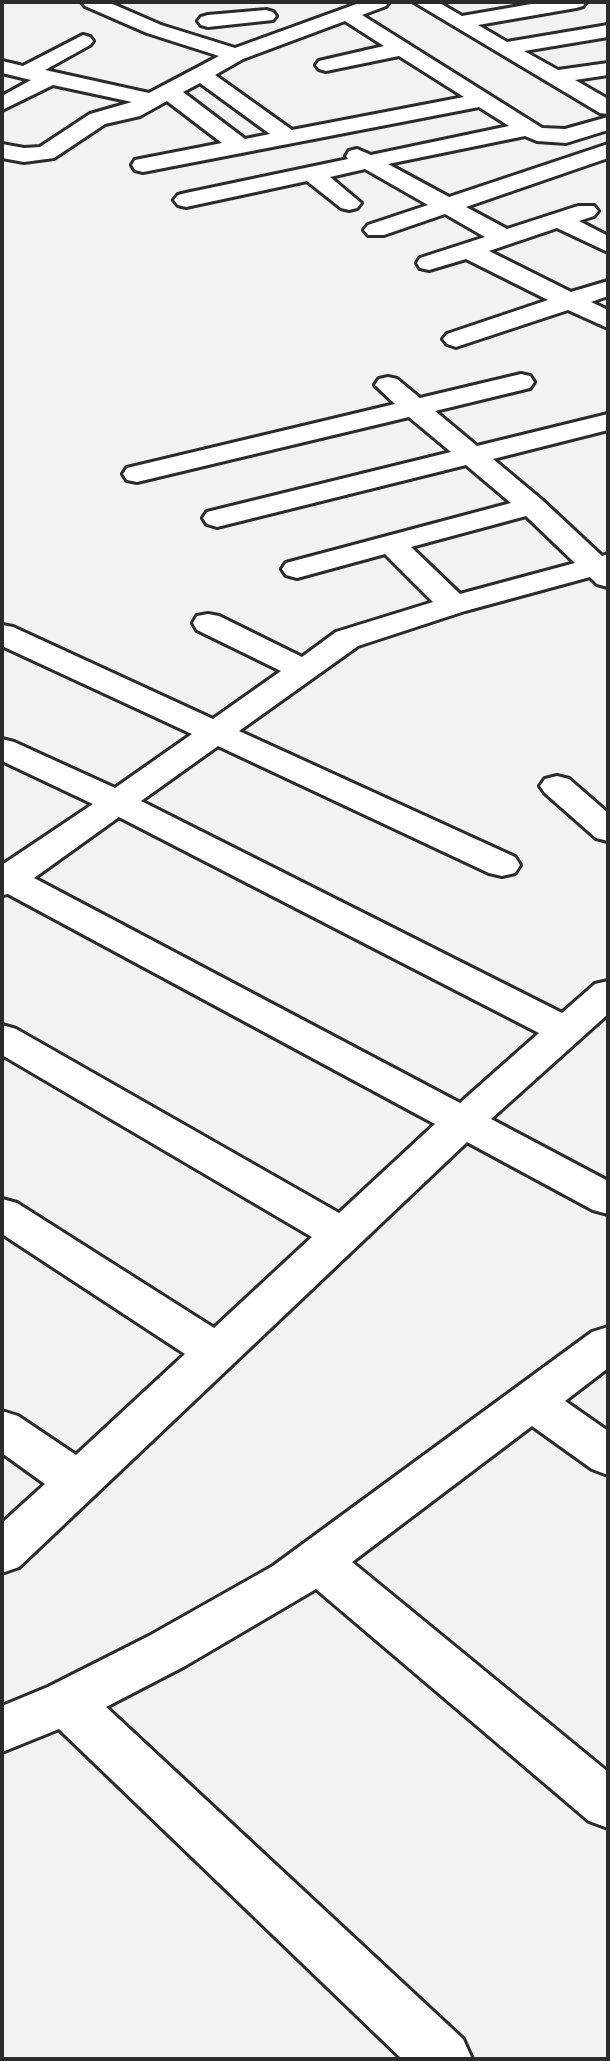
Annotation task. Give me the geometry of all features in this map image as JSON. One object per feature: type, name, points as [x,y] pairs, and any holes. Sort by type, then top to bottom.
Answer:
[{"type":"street","points":[[93,2],[141,2]]},
{"type":"street","points":[[93,2],[154,29],[236,55]]},
{"type":"street","points":[[250,2],[289,36]]},
{"type":"street","points":[[2,150],[24,155],[46,153],[98,119],[132,111],[236,55],[379,2]]},
{"type":"street","points":[[424,2],[608,108]]},
{"type":"street","points":[[459,22],[576,2]]},
{"type":"street","points":[[346,14],[525,128],[544,136],[576,134],[608,123]]},
{"type":"street","points":[[208,21],[266,16]]},
{"type":"street","points":[[505,48],[608,31]]},
{"type":"street","points":[[2,104],[16,85],[83,41]]},
{"type":"street","points":[[326,65],[401,49]]},
{"type":"street","points":[[2,67],[16,85]]},
{"type":"street","points":[[555,77],[608,69]]},
{"type":"street","points":[[201,74],[288,137]]},
{"type":"street","points":[[16,85],[50,78],[160,96],[240,146]]},
{"type":"street","points":[[143,164],[481,100]]},
{"type":"street","points":[[336,108],[360,123]]},
{"type":"street","points":[[186,200],[525,128]]},
{"type":"street","points":[[317,131],[366,163],[505,238]]},
{"type":"street","points":[[576,134],[608,149]]},
{"type":"street","points":[[376,230],[608,149]]},
{"type":"street","points":[[312,174],[349,202]]},
{"type":"street","points":[[429,263],[558,220],[598,214]]},
{"type":"street","points":[[558,220],[608,245]]},
{"type":"street","points":[[468,250],[608,320]]},
{"type":"street","points":[[456,339],[608,288]]},
{"type":"street","points":[[137,474],[521,382]]},
{"type":"street","points":[[388,385],[604,569]]},
{"type":"street","points":[[217,518],[608,422]]},
{"type":"street","points":[[297,569],[532,506]]},
{"type":"street","points":[[391,544],[454,605]]},
{"type":"street","points":[[604,569],[454,605],[347,639],[4,880],[608,1199]]},
{"type":"street","points":[[208,622],[304,670]]},
{"type":"street","points":[[2,634],[502,865]]},
{"type":"street","points":[[2,749],[117,802],[564,1030]]},
{"type":"street","points":[[557,786],[608,831]]},
{"type":"street","points":[[2,1553],[463,1122],[608,993]]},
{"type":"street","points":[[2,1038],[342,1235]]},
{"type":"street","points":[[2,1214],[216,1352]]},
{"type":"street","points":[[443,2059],[25,1712],[223,1619],[290,1581],[608,1344]]},
{"type":"street","points":[[531,1401],[608,1456]]},
{"type":"street","points":[[2,1429],[78,1482]]},
{"type":"street","points":[[317,1561],[608,1804]]}]
